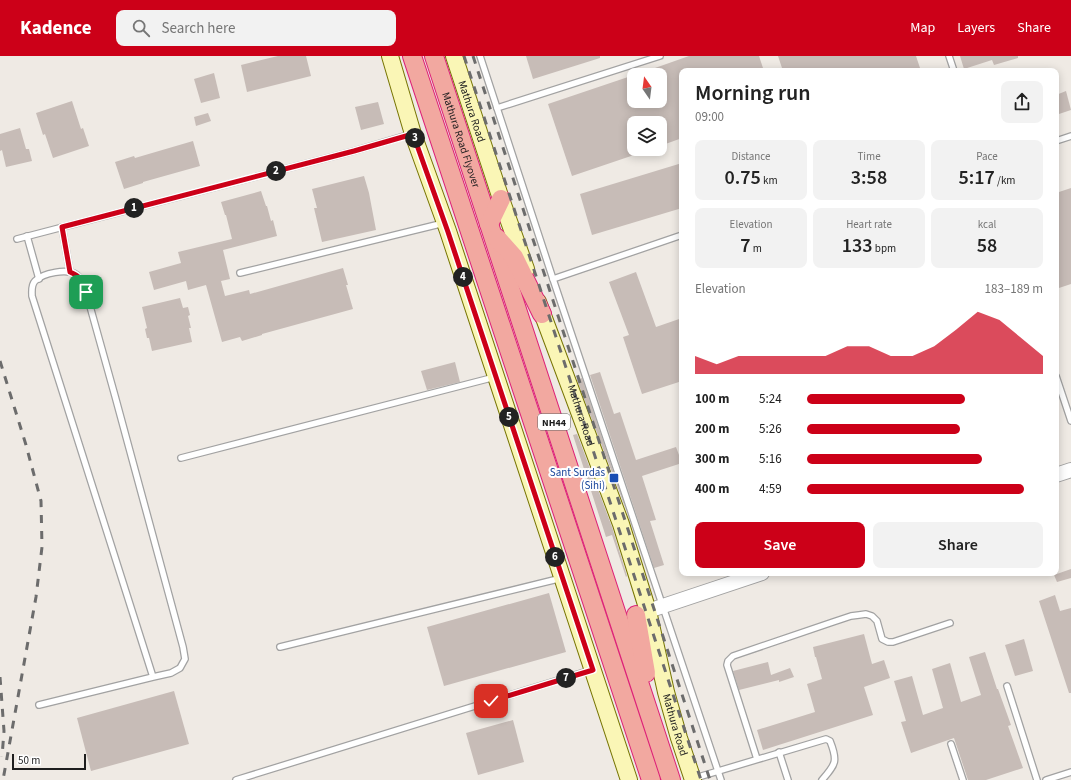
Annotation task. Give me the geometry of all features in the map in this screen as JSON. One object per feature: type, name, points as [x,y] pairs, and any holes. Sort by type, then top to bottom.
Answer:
[{"type":"highway","name":"NH44","points":[[412,56],[651,780]]},
{"type":"highway","name":"Mathura Road Flyover","points":[[434,56],[490,227]]},
{"type":"highway","points":[[501,199],[490,227],[514,257],[542,314]]},
{"type":"highway","name":"Mathura Road","points":[[490,227],[642,613],[658,739],[671,780]]},
{"type":"main road","points":[[390,56],[413,134],[629,780]]},
{"type":"main road","name":"Mathura Road","points":[[454,56],[501,199],[542,314],[621,524],[642,613],[692,779]]},
{"type":"street","points":[[1059,474],[1071,470]]},
{"type":"street","points":[[642,613],[753,576]]},
{"type":"lane","points":[[480,56],[553,279],[642,613],[721,780]]},
{"type":"lane","points":[[497,108],[660,56]]},
{"type":"lane","points":[[949,56],[953,68]]},
{"type":"lane","points":[[17,239],[354,151],[413,134]]},
{"type":"lane","points":[[1059,140],[1071,136]]},
{"type":"lane","points":[[240,273],[444,223]]},
{"type":"lane","points":[[62,227],[70,272]]},
{"type":"lane","points":[[27,236],[39,278]]},
{"type":"lane","points":[[553,279],[679,236]]},
{"type":"lane","points":[[39,705],[171,673],[180,668],[185,659],[183,646],[86,292],[77,275],[62,271],[53,273],[39,278],[34,282],[32,296],[153,677]]},
{"type":"lane","points":[[181,458],[495,377]]},
{"type":"lane","points":[[1059,385],[1071,421]]},
{"type":"lane","points":[[280,647],[562,578]]},
{"type":"lane","points":[[757,759],[727,665],[728,661],[733,656],[850,616],[866,614],[872,616],[877,621],[882,639],[888,642],[893,642],[950,623]]},
{"type":"lane","points":[[236,780],[593,670]]},
{"type":"lane","points":[[1007,686],[1037,780]]},
{"type":"lane","points":[[692,779],[824,739],[830,741],[835,754],[835,761],[832,768],[822,780]]},
{"type":"lane","points":[[950,744],[963,780]]},
{"type":"lane","points":[[779,752],[788,780]]},
{"type":"lane","points":[[1046,780],[1071,772]]},
{"type":"building","points":[[278,56],[306,56],[311,76],[247,92],[241,65]]},
{"type":"building","points":[[526,56],[600,56],[600,58],[533,79]]},
{"type":"building","points":[[689,56],[759,56],[763,68],[679,68],[679,139],[667,143],[667,116],[627,116],[627,156],[631,156],[572,176],[548,104],[627,77],[627,108],[667,108],[667,68],[655,68]]},
{"type":"building","points":[[778,56],[916,56],[920,68],[782,68]]},
{"type":"building","points":[[960,56],[1018,56],[1018,58],[994,65],[992,60],[964,68]]},
{"type":"building","points":[[214,73],[220,98],[201,103],[194,79]]},
{"type":"building","points":[[1066,91],[1071,110],[1059,114],[1059,94]]},
{"type":"building","points":[[72,101],[81,129],[83,128],[89,146],[53,158],[45,134],[43,135],[36,113]]},
{"type":"building","points":[[378,102],[384,124],[361,130],[355,107]]},
{"type":"building","points":[[208,113],[211,121],[196,126],[194,117]]},
{"type":"building","points":[[20,128],[26,149],[29,149],[32,161],[6,167],[2,150],[0,151],[0,134]]},
{"type":"building","points":[[193,141],[200,166],[124,189],[115,162],[134,156],[135,158]]},
{"type":"building","points":[[679,164],[679,209],[592,235],[580,194]]},
{"type":"building","points":[[364,176],[376,230],[322,242],[314,208],[317,208],[312,189]]},
{"type":"building","points":[[1071,188],[1071,284],[1059,288],[1059,192]]},
{"type":"building","points":[[261,191],[271,221],[273,220],[277,236],[223,250],[230,279],[221,281],[225,296],[249,290],[250,294],[343,268],[353,309],[242,341],[240,337],[222,342],[206,285],[188,290],[186,281],[154,290],[149,272],[181,263],[178,252],[232,239],[221,202]]},
{"type":"building","points":[[636,272],[656,327],[679,319],[679,382],[642,394],[623,337],[629,335],[609,282]]},
{"type":"building","points":[[180,298],[183,308],[188,307],[190,315],[188,316],[191,328],[189,328],[192,342],[152,351],[149,338],[147,338],[145,329],[147,328],[142,307]]},
{"type":"building","points":[[455,362],[460,382],[427,390],[421,371]]},
{"type":"building","points":[[600,372],[614,414],[620,412],[636,460],[676,447],[679,455],[679,464],[642,476],[656,520],[650,521],[664,565],[654,568],[590,375]]},
{"type":"building","points":[[582,378],[627,512],[577,380]]},
{"type":"building","points":[[577,434],[612,527],[627,576],[626,577],[612,535],[606,537],[573,435]]},
{"type":"building","points":[[1071,569],[1071,578],[1057,582],[1054,576],[1059,576],[1059,573]]},
{"type":"building","points":[[549,593],[566,652],[444,686],[427,627]]},
{"type":"building","points":[[1055,595],[1060,611],[1071,608],[1071,693],[1069,693],[1039,601]]},
{"type":"building","points":[[864,634],[872,664],[884,660],[890,678],[864,687],[873,715],[763,750],[757,730],[815,712],[807,684],[822,679],[813,647]]},
{"type":"building","points":[[1024,639],[1033,671],[1015,676],[1005,645]]},
{"type":"building","points":[[985,652],[1011,725],[1008,726],[1023,768],[986,780],[968,780],[954,738],[911,753],[901,722],[906,721],[894,681],[912,676],[923,715],[943,708],[932,669],[950,663],[961,702],[981,695],[969,657]]},
{"type":"building","points":[[768,662],[771,675],[790,668],[794,677],[779,682],[779,680],[739,690],[733,671]]},
{"type":"building","points":[[174,691],[189,744],[91,771],[77,718]]},
{"type":"building","points":[[513,720],[524,762],[478,775],[466,733]]},
{"type":"railway","points":[[464,56],[701,780]]},
{"type":"railway","points":[[473,56],[710,780]]},
{"type":"railway","points":[[0,361],[26,445],[41,501],[42,547],[36,597],[3,780]]},
{"type":"railway","points":[[0,677],[4,731],[2,757]]},
{"type":"place","name":"Sant Surdas (Sihi)","points":[[614,478]]},
{"type":"route","points":[[86,292],[81,280],[77,275],[70,272],[62,227],[354,151],[413,134],[448,232],[593,670],[491,701]]}]
